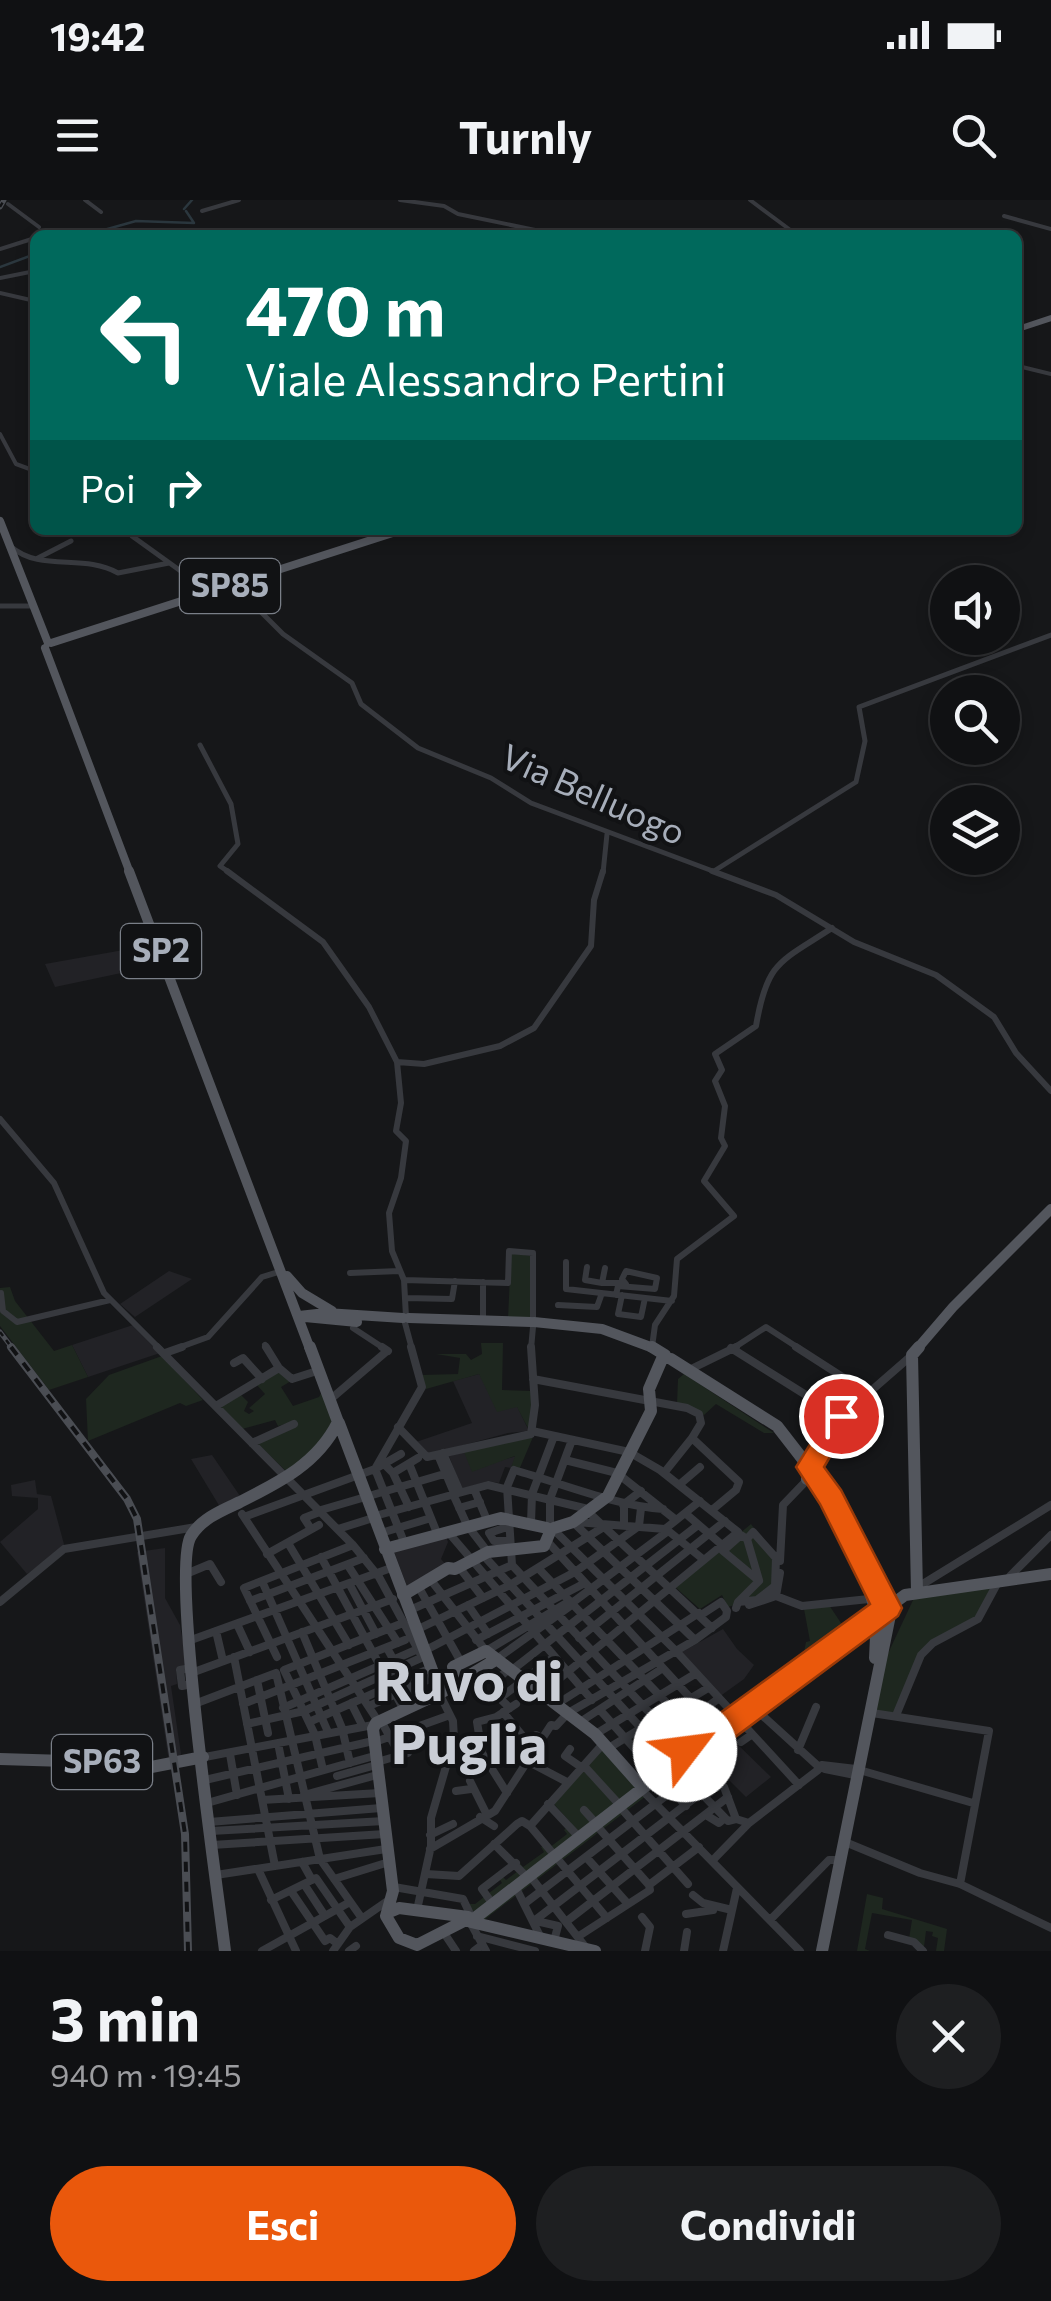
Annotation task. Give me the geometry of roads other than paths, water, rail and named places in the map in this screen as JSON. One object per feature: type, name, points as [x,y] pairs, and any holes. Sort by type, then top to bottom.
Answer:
[{"type":"main road","points":[[1022,328],[1051,318]]},
{"type":"main road","name":"SP2","points":[[0,521],[299,1316]]},
{"type":"main road","name":"SP85","points":[[49,645],[386,535]]},
{"type":"main road","points":[[819,1951],[880,1657],[890,1628],[911,1593],[912,1356],[953,1307],[1051,1209]]},
{"type":"main road","points":[[281,1268],[302,1294],[338,1313]]},
{"type":"main road","points":[[299,1316],[338,1313],[615,1331],[640,1342],[777,1431],[831,1498],[872,1608],[877,1642],[857,1772]]},
{"type":"main road","points":[[299,1316],[356,1325]]},
{"type":"main road","points":[[299,1316],[332,1398],[338,1440],[358,1474],[392,1566],[397,1597],[431,1672]]},
{"type":"main road","points":[[307,1334],[406,1320],[612,1328],[652,1346],[665,1360],[688,1370],[777,1426],[812,1474]]},
{"type":"main road","points":[[385,1549],[487,1520],[531,1523],[550,1531],[573,1522],[608,1496],[652,1404],[650,1389],[665,1360]]},
{"type":"main road","points":[[225,1951],[197,1703],[190,1676],[186,1548],[197,1526],[316,1457],[338,1440]]},
{"type":"main road","points":[[397,1597],[508,1545],[544,1546],[550,1531]]},
{"type":"main road","points":[[475,1926],[490,1904],[594,1822],[752,1706],[798,1681],[872,1608],[911,1593],[1051,1574]]},
{"type":"main road","points":[[872,1608],[890,1628]]},
{"type":"main road","points":[[431,1672],[458,1671],[489,1652],[601,1742],[642,1789]]},
{"type":"main road","points":[[431,1672],[412,1708],[376,1742],[389,1903],[415,1947],[446,1925]]},
{"type":"main road","name":"SP63","points":[[0,1760],[98,1762],[141,1769],[203,1757]]},
{"type":"main road","points":[[389,1903],[446,1925],[475,1926],[514,1943],[549,1938],[582,1947]]},
{"type":"street","points":[[86,200],[102,212]]},
{"type":"street","points":[[202,211],[239,200]]},
{"type":"street","points":[[400,200],[444,206],[458,214],[535,230]]},
{"type":"street","points":[[750,200],[790,230]]},
{"type":"street","points":[[0,204],[8,202],[38,228]]},
{"type":"street","points":[[1004,216],[1051,229]]},
{"type":"street","points":[[0,249],[30,240]]},
{"type":"street","points":[[0,278],[30,272]]},
{"type":"street","points":[[0,293],[30,303]]},
{"type":"street","points":[[1022,367],[1051,374]]},
{"type":"street","points":[[0,434],[16,464],[30,470]]},
{"type":"street","name":"Via Belluogo","points":[[132,535],[189,577],[231,585],[254,602],[284,634],[352,683],[361,704],[418,748],[491,778],[531,803],[776,895],[854,942],[936,975],[994,1017],[1016,1053],[1051,1091]]},
{"type":"street","points":[[35,560],[71,541]]},
{"type":"street","points":[[10,546],[26,560],[102,563],[118,573],[169,563]]},
{"type":"street","points":[[82,564],[100,559]]},
{"type":"street","points":[[0,606],[32,606]]},
{"type":"street","points":[[713,872],[856,782],[864,742],[859,707],[1051,634]]},
{"type":"street","points":[[200,745],[237,821],[238,844],[220,866],[323,942],[369,1007],[397,1062],[396,1080],[402,1103],[396,1132],[406,1141],[401,1178],[389,1213],[392,1251],[406,1298],[406,1320],[397,1349],[332,1398]]},
{"type":"street","points":[[397,1062],[424,1064],[500,1046],[534,1028],[591,946],[594,900],[602,886],[606,831]]},
{"type":"street","points":[[652,1346],[655,1325],[672,1301],[677,1259],[734,1216],[704,1181],[725,1146],[721,1138],[726,1106],[715,1081],[722,1070],[714,1054],[756,1026],[762,990],[773,967],[832,928]]},
{"type":"street","points":[[0,1119],[54,1183],[110,1300],[322,1511],[397,1597],[190,1676]]},
{"type":"street","points":[[350,1273],[507,1283],[509,1251],[533,1254],[533,1324],[528,1352],[538,1396],[532,1430],[521,1437],[510,1436],[423,1458],[393,1473]]},
{"type":"street","points":[[566,1262],[566,1289],[602,1293],[621,1287]]},
{"type":"street","points":[[587,1267],[585,1280],[621,1287],[646,1298],[672,1301]]},
{"type":"street","points":[[165,1354],[208,1337],[262,1277],[281,1268]]},
{"type":"street","points":[[602,1283],[605,1268]]},
{"type":"street","points":[[406,1298],[452,1299],[455,1281]]},
{"type":"street","points":[[483,1321],[484,1282]]},
{"type":"street","points":[[621,1287],[618,1314],[641,1317],[646,1298]]},
{"type":"street","points":[[1,1293],[3,1311],[17,1322],[110,1300]]},
{"type":"street","points":[[558,1305],[597,1307],[602,1293]]},
{"type":"street","points":[[356,1325],[397,1349],[422,1387],[380,1466],[384,1492],[404,1544]]},
{"type":"street","points":[[688,1370],[719,1358],[761,1328],[772,1329],[866,1392]]},
{"type":"street","points":[[265,1345],[280,1368],[295,1379],[320,1370]]},
{"type":"street","points":[[731,1348],[841,1416]]},
{"type":"street","points":[[568,1714],[582,1688],[722,1602],[732,1609],[761,1604],[776,1596],[780,1586],[778,1515],[793,1491],[812,1474],[841,1416],[912,1356]]},
{"type":"street","points":[[234,1363],[243,1358],[262,1378]]},
{"type":"street","points":[[216,1406],[280,1368]]},
{"type":"street","points":[[536,1381],[687,1408],[699,1414],[701,1423],[664,1474]]},
{"type":"street","points":[[252,1443],[294,1424]]},
{"type":"street","points":[[398,1427],[423,1458]]},
{"type":"street","points":[[532,1430],[628,1452],[664,1474],[738,1532],[722,1547]]},
{"type":"street","points":[[531,1523],[532,1494],[554,1436]]},
{"type":"street","points":[[692,1438],[734,1473],[738,1482],[736,1490],[712,1510]]},
{"type":"street","points":[[572,1440],[550,1499],[550,1531],[560,1555],[721,1730]]},
{"type":"street","points":[[244,1516],[380,1466],[402,1454]]},
{"type":"street","points":[[440,1454],[485,1578],[592,1700]]},
{"type":"street","points":[[565,1460],[617,1474],[676,1520]]},
{"type":"street","points":[[380,1466],[393,1473],[409,1507]]},
{"type":"street","points":[[410,1466],[431,1518],[442,1532],[498,1572],[640,1728]]},
{"type":"street","points":[[679,1484],[700,1467]]},
{"type":"street","points":[[662,1509],[624,1506],[608,1496],[514,1470],[506,1488],[512,1565],[671,1734],[694,1749]]},
{"type":"street","points":[[268,1554],[315,1527],[304,1518],[448,1473]]},
{"type":"street","points":[[338,1529],[490,1485],[532,1494],[584,1508],[599,1526],[714,1627]]},
{"type":"street","points":[[474,1489],[487,1520]]},
{"type":"street","points":[[624,1525],[624,1506],[641,1491]]},
{"type":"street","points":[[489,1652],[543,1622],[553,1610],[588,1586],[621,1569],[700,1501]]},
{"type":"street","points":[[459,1508],[480,1502]]},
{"type":"street","points":[[235,1503],[366,1702],[376,1742]]},
{"type":"street","points":[[911,1593],[1051,1505]]},
{"type":"street","points":[[640,1526],[641,1508]]},
{"type":"street","points":[[662,1509],[664,1530]]},
{"type":"street","points":[[684,1513],[759,1581]]},
{"type":"street","points":[[380,1534],[431,1518]]},
{"type":"street","points":[[573,1522],[664,1530],[704,1560]]},
{"type":"street","points":[[573,1522],[695,1640]]},
{"type":"street","points":[[579,1638],[725,1522]]},
{"type":"street","points":[[507,1523],[489,1533],[494,1541],[508,1545]]},
{"type":"street","points":[[541,1738],[536,1735],[526,1740],[510,1708],[498,1696],[544,1645],[698,1525]]},
{"type":"street","points":[[0,1602],[64,1549],[197,1526]]},
{"type":"street","points":[[197,1703],[410,1621],[437,1620],[510,1585],[599,1526]]},
{"type":"street","points":[[309,1722],[351,1703],[366,1702],[431,1672],[448,1638],[575,1572],[640,1526]]},
{"type":"street","points":[[550,1531],[572,1547],[676,1651],[799,1785]]},
{"type":"street","points":[[732,1609],[757,1600],[775,1586],[776,1558],[754,1532],[746,1543]]},
{"type":"street","points":[[542,1694],[704,1560],[741,1535],[759,1581]]},
{"type":"street","points":[[896,1713],[925,1650],[978,1619],[1002,1581],[1051,1535]]},
{"type":"street","points":[[288,1543],[349,1644]]},
{"type":"street","points":[[278,1657],[244,1588],[353,1544]]},
{"type":"street","points":[[243,1704],[402,1642],[332,1553]]},
{"type":"street","points":[[321,1557],[393,1690],[412,1708]]},
{"type":"street","points":[[250,1601],[346,1568],[364,1558]]},
{"type":"street","points":[[475,1559],[472,1584],[482,1598]]},
{"type":"street","points":[[185,1575],[210,1564],[221,1582]]},
{"type":"street","points":[[410,1621],[428,1605],[512,1565]]},
{"type":"street","points":[[190,1640],[378,1575],[392,1566]]},
{"type":"street","points":[[539,1568],[686,1723],[694,1749],[728,1797],[730,1819]]},
{"type":"street","points":[[262,1580],[328,1732]]},
{"type":"street","points":[[430,1835],[482,1812],[495,1811],[551,1724],[556,1726],[568,1714],[660,1665],[714,1627],[759,1581]]},
{"type":"street","points":[[355,1583],[376,1634]]},
{"type":"street","points":[[424,1583],[444,1597],[489,1652]]},
{"type":"street","points":[[424,1583],[428,1605],[448,1638],[458,1671]]},
{"type":"street","points":[[776,1596],[802,1606],[872,1608]]},
{"type":"street","points":[[488,1634],[533,1610],[553,1610],[570,1601]]},
{"type":"street","points":[[468,1605],[488,1634],[489,1652]]},
{"type":"street","points":[[237,1624],[250,1652]]},
{"type":"street","points":[[216,1631],[223,1662]]},
{"type":"street","points":[[302,1632],[342,1728],[350,1763]]},
{"type":"street","points":[[387,1648],[407,1684],[412,1708]]},
{"type":"street","points":[[234,1657],[274,1866]]},
{"type":"street","points":[[495,1681],[554,1657]]},
{"type":"street","points":[[314,1700],[330,1699],[379,1665],[396,1664],[431,1672]]},
{"type":"street","points":[[246,1724],[301,1706],[326,1689],[384,1675],[396,1664]]},
{"type":"street","points":[[280,1671],[292,1686],[315,1735],[323,1770]]},
{"type":"street","points":[[280,1671],[279,1692],[290,1741],[301,1758]]},
{"type":"street","points":[[417,1911],[434,1808],[453,1746],[452,1720],[431,1672]]},
{"type":"street","points":[[530,1826],[584,1767],[612,1724],[695,1674]]},
{"type":"street","points":[[256,1680],[268,1734]]},
{"type":"street","points":[[568,1714],[600,1710],[626,1686]]},
{"type":"street","points":[[601,1742],[625,1738],[708,1688]]},
{"type":"street","points":[[671,1734],[718,1699]]},
{"type":"street","points":[[351,1703],[376,1742]]},
{"type":"street","points":[[752,1706],[821,1768],[857,1772],[973,1803]]},
{"type":"street","points":[[798,1750],[816,1707]]},
{"type":"street","points":[[507,1793],[482,1753],[478,1724],[510,1708]]},
{"type":"street","points":[[600,1710],[686,1806]]},
{"type":"street","points":[[870,1713],[989,1731],[960,1884]]},
{"type":"street","points":[[205,1780],[376,1742],[452,1720]]},
{"type":"street","points":[[203,1757],[342,1728],[400,1755],[408,1753],[410,1743]]},
{"type":"street","points":[[741,1742],[751,1734]]},
{"type":"street","points":[[302,1738],[300,1777],[312,1838],[320,1859],[361,1918]]},
{"type":"street","points":[[304,1797],[376,1742],[391,1738]]},
{"type":"street","points":[[391,1738],[400,1755]]},
{"type":"street","points":[[207,1802],[350,1763],[376,1742]]},
{"type":"street","points":[[337,1776],[376,1742]]},
{"type":"street","points":[[278,1744],[289,1798]]},
{"type":"street","points":[[568,1753],[688,1884]]},
{"type":"street","points":[[230,1754],[238,1795]]},
{"type":"street","points":[[623,1767],[641,1756]]},
{"type":"street","points":[[527,1761],[568,1782]]},
{"type":"street","points":[[674,1765],[702,1794],[718,1823],[730,1819],[749,1824]]},
{"type":"street","points":[[524,1904],[705,1766]]},
{"type":"street","points":[[712,1861],[749,1824],[821,1768]]},
{"type":"street","points":[[534,1921],[718,1780]]},
{"type":"street","points":[[456,1790],[470,1785],[482,1812],[494,1826]]},
{"type":"street","points":[[642,1789],[800,1951]]},
{"type":"street","points":[[262,1800],[304,1797],[385,1828]]},
{"type":"street","points":[[549,1938],[728,1797]]},
{"type":"street","points":[[548,1804],[578,1837]]},
{"type":"street","points":[[582,1947],[607,1918],[650,1890],[584,1810]]},
{"type":"street","points":[[210,1833],[308,1813],[385,1828]]},
{"type":"street","points":[[426,1874],[459,1876],[522,1822],[530,1826],[552,1857],[607,1918]]},
{"type":"street","points":[[266,1823],[385,1828]]},
{"type":"street","points":[[430,1849],[453,1823]]},
{"type":"street","points":[[210,1833],[270,1840],[385,1828]]},
{"type":"street","points":[[215,1876],[320,1859],[385,1828]]},
{"type":"street","points":[[334,1880],[385,1828]]},
{"type":"street","points":[[494,1844],[511,1861],[521,1882],[524,1904],[549,1938]]},
{"type":"street","points":[[770,1920],[843,1846],[960,1884],[1051,1928]]},
{"type":"street","points":[[649,1885],[699,1847]]},
{"type":"street","points":[[586,1857],[628,1904]]},
{"type":"street","points":[[490,1904],[481,1890],[511,1861]]},
{"type":"street","points":[[302,1862],[325,1916]]},
{"type":"street","points":[[258,1868],[286,1938],[296,1951]]},
{"type":"street","points":[[498,1874],[542,1890],[554,1906],[549,1938]]},
{"type":"street","points":[[271,1900],[316,1878],[350,1927]]},
{"type":"street","points":[[723,1951],[726,1909],[737,1886]]},
{"type":"street","points":[[291,1891],[324,1941],[330,1938],[335,1948],[361,1918],[423,1891],[464,1899],[475,1926]]},
{"type":"street","points":[[302,1909],[328,1894]]},
{"type":"street","points":[[693,1895],[703,1903],[726,1909]]},
{"type":"street","points":[[262,1951],[350,1902]]},
{"type":"street","points":[[686,1914],[726,1909]]},
{"type":"street","points":[[642,1918],[650,1928],[645,1951]]},
{"type":"street","points":[[534,1921],[549,1938]]},
{"type":"street","points":[[446,1925],[456,1951]]},
{"type":"street","points":[[684,1951],[688,1932]]},
{"type":"street","points":[[888,1935],[914,1942],[922,1951]]},
{"type":"waterway","points":[[184,209],[192,200]]},
{"type":"waterway","points":[[104,230],[136,221],[194,223],[186,211]]},
{"type":"waterway","points":[[0,267],[30,256]]},
{"type":"railway","points":[[0,207],[4,200]]},
{"type":"railway","points":[[0,1332],[13,1349]]},
{"type":"railway","points":[[11,1347],[127,1499],[137,1519],[185,1834],[188,1951]]},
{"type":"district","name":"Ruvo di Puglia","points":[[469,1714]]}]
